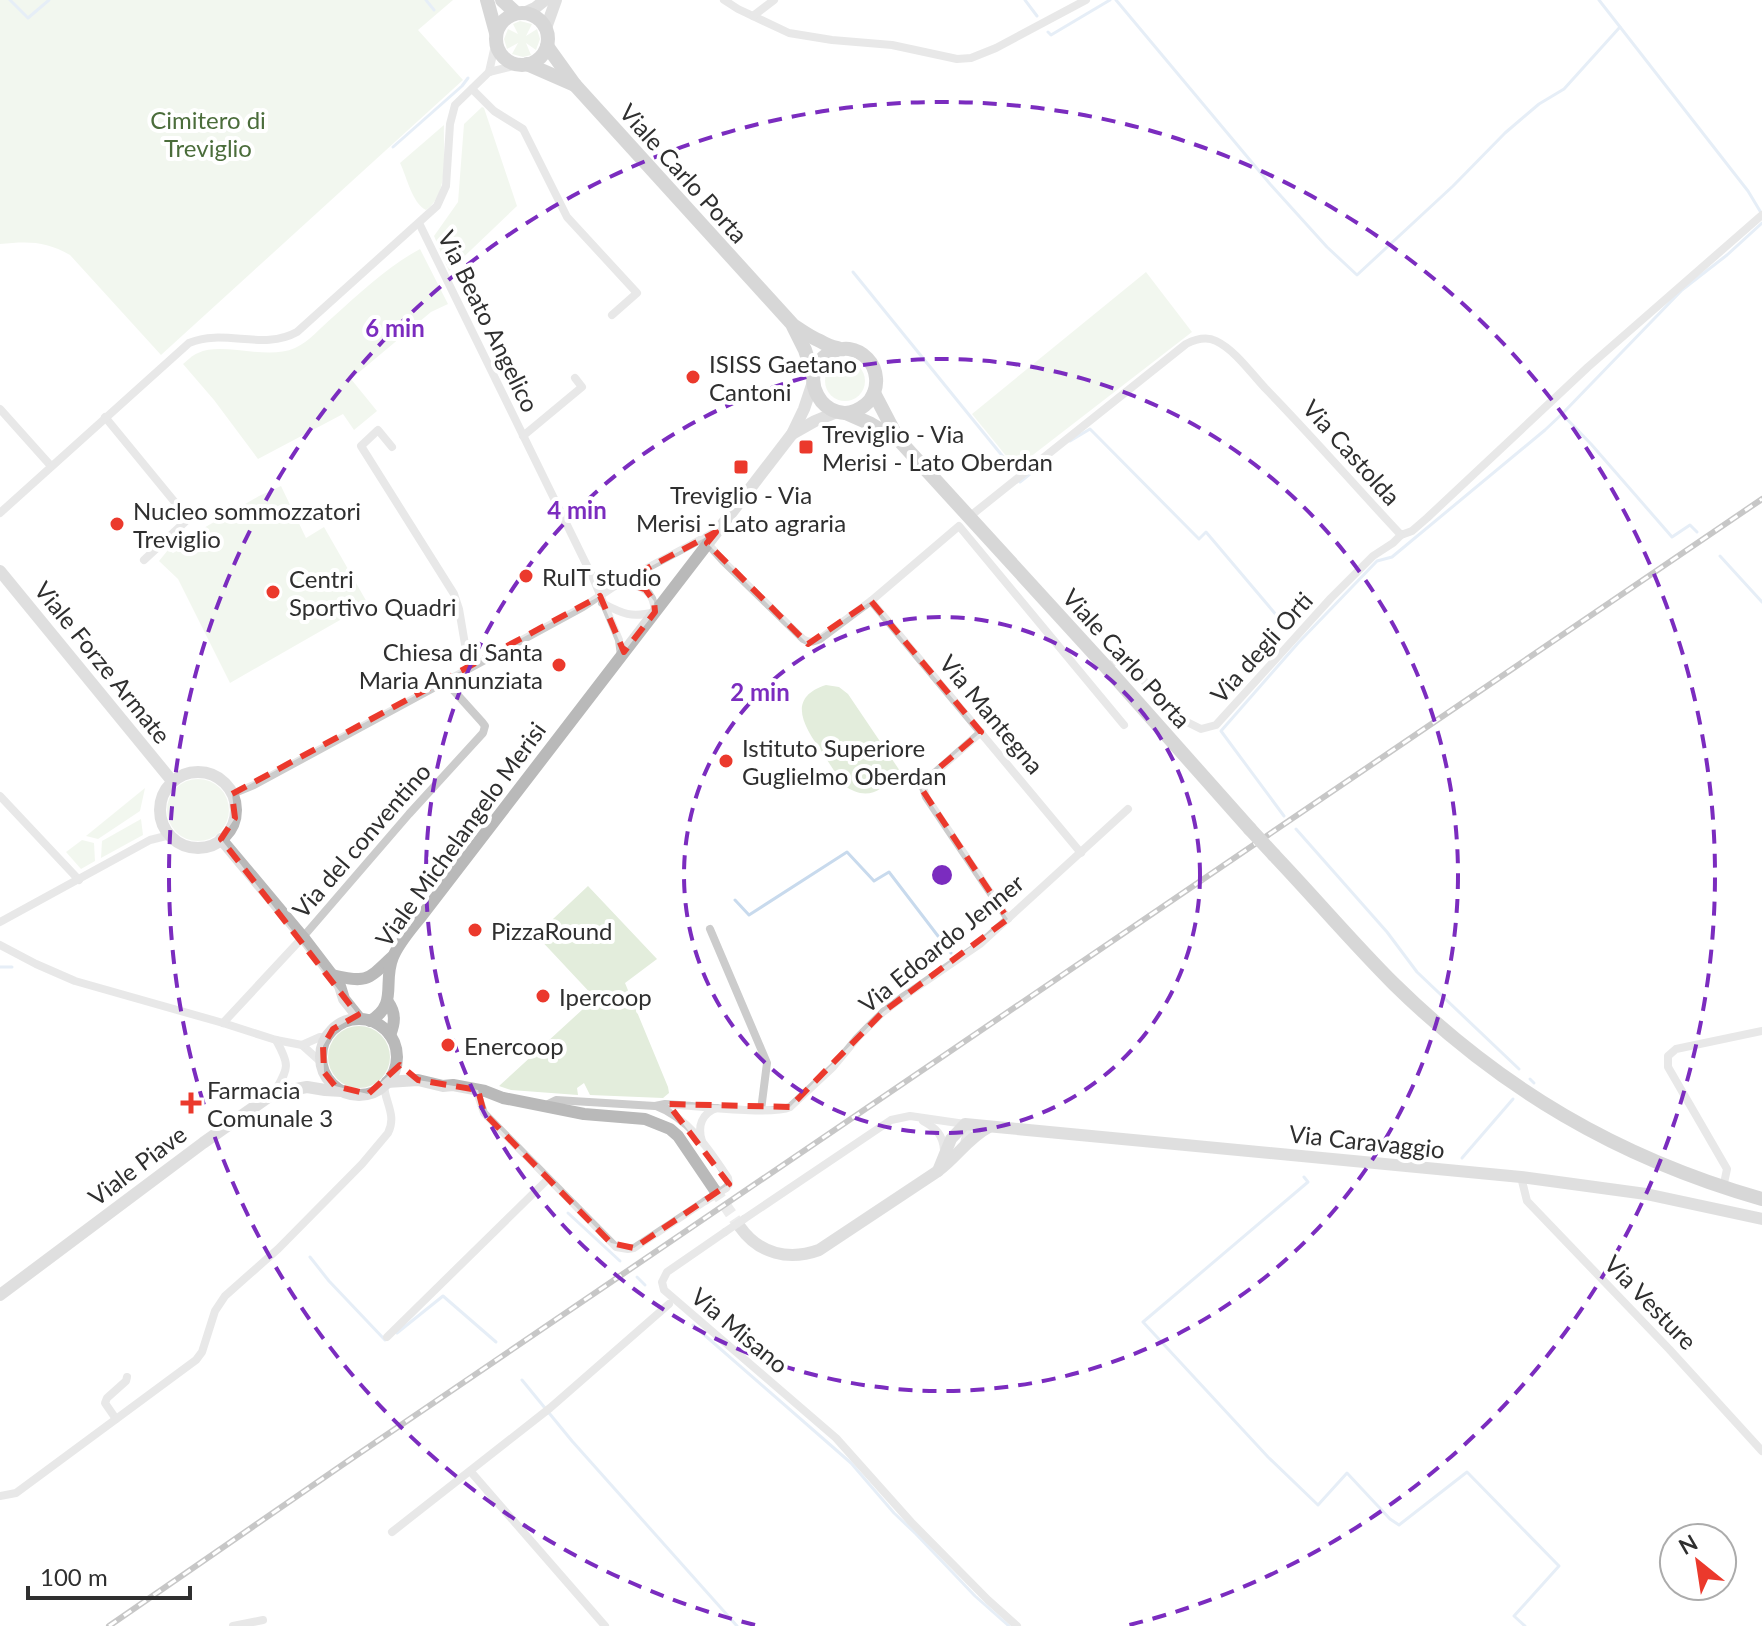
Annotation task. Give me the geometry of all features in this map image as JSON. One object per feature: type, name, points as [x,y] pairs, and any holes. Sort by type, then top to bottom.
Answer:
[{"type":"main road","points":[[487,0],[496,37]]},
{"type":"main road","points":[[502,0],[520,13],[537,18],[546,28],[547,46],[539,58],[522,64]]},
{"type":"main road","points":[[496,37],[503,20],[520,13]]},
{"type":"main road","name":"Viale Carlo Porta","points":[[496,37],[502,56],[509,62],[575,85]]},
{"type":"main road","name":"Viale Carlo Porta","points":[[547,46],[575,85],[793,325],[817,340],[866,357],[876,374],[874,393],[898,439],[1394,984],[1495,1072],[1536,1099],[1630,1151],[1723,1188]]},
{"type":"main road","name":"Viale Carlo Porta","points":[[793,325],[805,350],[817,397],[822,404],[841,412]]},
{"type":"main road","points":[[813,379],[822,358],[839,349]]},
{"type":"main road","points":[[841,412],[863,407],[874,393]]},
{"type":"main road","points":[[841,412],[898,439]]},
{"type":"main road","points":[[1723,1188],[1762,1199]]},
{"type":"street","points":[[520,13],[535,8],[545,0]]},
{"type":"street","points":[[546,28],[556,0]]},
{"type":"street","points":[[724,0],[789,33],[892,45],[957,59],[971,58],[996,48],[1086,0]]},
{"type":"street","points":[[753,16],[774,0]]},
{"type":"street","points":[[489,72],[496,37]]},
{"type":"street","points":[[0,513],[189,343],[212,337],[274,340],[294,333],[437,206],[446,186],[449,127],[455,105],[489,72],[522,64]]},
{"type":"street","points":[[472,89],[494,111],[523,129],[567,217],[637,293],[612,315]]},
{"type":"street","name":"Via Castolda","points":[[969,517],[1186,344],[1212,339],[1255,377],[1401,535],[1412,531],[1588,367],[1762,215]]},
{"type":"street","name":"Via Beato Angelico","points":[[419,223],[601,599],[619,640],[621,656]]},
{"type":"street","name":"Via Beato Angelico","points":[[523,436],[582,387],[575,378]]},
{"type":"street","name":"Viale Michelangelo Merisi","points":[[390,1035],[395,1025],[393,1009],[388,1002],[393,956],[432,901],[792,434],[813,379]]},
{"type":"street","points":[[0,409],[51,466]]},
{"type":"street","name":"Viale Michelangelo Merisi","points":[[792,434],[815,421],[841,412]]},
{"type":"street","points":[[105,417],[187,517],[144,560]]},
{"type":"street","points":[[392,447],[378,430],[361,446],[454,594],[469,668]]},
{"type":"street","points":[[707,543],[807,641],[820,639],[871,601],[959,526],[1124,725]]},
{"type":"street","points":[[232,794],[601,599],[621,582],[716,532]]},
{"type":"street","name":"Via degli Orti","points":[[1107,668],[1115,661],[1123,661],[1187,722],[1201,729],[1209,728],[1222,720],[1331,598],[1373,556],[1401,535]]},
{"type":"street","name":"Viale Forze Armate","points":[[0,571],[172,781]]},
{"type":"street","points":[[601,599],[627,615],[655,612],[654,601],[645,589],[621,582]]},
{"type":"street","name":"Via Mantegna","points":[[871,601],[1081,853]]},
{"type":"street","name":"Via del conventino","points":[[223,1023],[485,730],[482,722],[445,681]]},
{"type":"street","points":[[981,732],[922,784],[923,792],[1008,919]]},
{"type":"street","points":[[188,773],[205,773],[221,780],[232,794],[235,818],[231,828],[221,839],[208,846],[193,847],[179,843],[163,825],[160,808],[164,792],[172,781],[188,773]]},
{"type":"street","points":[[0,796],[79,880]]},
{"type":"street","name":"Via Edoardo Jenner","points":[[543,1106],[556,1100],[761,1110],[790,1107],[833,1067],[883,1012],[980,944],[1128,809]]},
{"type":"street","points":[[0,922],[150,840],[170,835]]},
{"type":"street","points":[[0,1496],[16,1493],[196,1360],[202,1352],[215,1311],[225,1296],[278,1249],[377,1147],[391,1127],[392,1112],[385,1093],[397,1060],[390,1035],[378,1024],[365,1020],[344,999],[340,986],[303,937],[221,839]]},
{"type":"street","points":[[710,929],[767,1063],[761,1110]]},
{"type":"street","points":[[0,945],[75,981],[276,1040],[302,1045],[320,1037],[326,1038]]},
{"type":"street","points":[[332,975],[353,980],[369,978],[393,956]]},
{"type":"street","points":[[338,1026],[344,999]]},
{"type":"street","points":[[307,1087],[323,1068],[326,1038],[345,1022],[380,1016],[388,1002]]},
{"type":"street","points":[[1723,1188],[1727,1169],[1668,1067],[1668,1056],[1676,1049],[1762,1031]]},
{"type":"street","points":[[274,1093],[287,1067],[276,1040]]},
{"type":"street","points":[[302,1045],[335,1086],[351,1094],[368,1094],[386,1084],[418,1080],[443,1086],[456,1085],[593,1116],[645,1119],[670,1129],[678,1136],[720,1188]]},
{"type":"street","points":[[397,1060],[418,1080]]},
{"type":"street","points":[[443,1086],[449,1092],[497,1101],[503,1098]]},
{"type":"street","name":"Viale Piave","points":[[0,1295],[274,1093],[307,1087],[342,1091]]},
{"type":"street","points":[[479,1098],[484,1113],[611,1243],[622,1249],[634,1248],[729,1184],[728,1178],[702,1142],[677,1116],[655,1106]]},
{"type":"street","points":[[702,1142],[699,1135],[701,1121],[711,1110],[718,1108]]},
{"type":"street","name":"Via Misano","points":[[965,1124],[910,1116],[891,1120],[667,1272],[662,1278],[662,1287],[672,1300],[836,1438],[911,1522],[1017,1626]]},
{"type":"street","points":[[919,1119],[938,1131],[944,1155]]},
{"type":"street","points":[[964,1145],[965,1124]]},
{"type":"street","points":[[938,1171],[951,1139],[965,1124]]},
{"type":"street","name":"Via Caravaggio","points":[[965,1124],[1521,1177],[1646,1194],[1762,1219]]},
{"type":"street","points":[[742,1223],[756,1245],[774,1254],[792,1256],[811,1253],[938,1171],[953,1160],[976,1134],[991,1126]]},
{"type":"street","name":"Via Vesture","points":[[1521,1177],[1527,1201],[1762,1451]]},
{"type":"street","points":[[387,1337],[548,1179]]},
{"type":"street","points":[[392,1532],[547,1410],[669,1304]]},
{"type":"street","points":[[116,1419],[105,1403],[127,1377]]},
{"type":"street","points":[[471,1472],[599,1624]]},
{"type":"street","points":[[233,1626],[263,1620]]},
{"type":"highlighted area","points":[[716,532],[707,543],[808,644],[871,601],[981,732],[919,785],[1008,919],[883,1012],[790,1107],[668,1104],[729,1184],[634,1248],[611,1243],[484,1113],[478,1090],[418,1080],[400,1065],[368,1094],[335,1086],[324,1072],[323,1046],[333,1029],[358,1015],[221,839],[235,818],[232,794],[600,596],[624,652],[655,612],[654,601],[645,589],[621,582]]},
{"type":"green space","name":"Cimitero di Treviglio","points":[[0,0],[453,0],[418,30],[463,80],[161,355],[70,255],[36,243],[0,244]]},
{"type":"green space","points":[[520,21],[532,24],[526,36],[537,29],[540,39],[536,50],[526,43],[531,55],[523,57],[512,54],[518,43],[507,49],[504,39],[508,29],[518,34],[513,24]]},
{"type":"green space","points":[[482,107],[517,206],[449,271],[434,236],[458,202],[464,124]]},
{"type":"green space","points":[[444,125],[442,183],[434,203],[426,210],[413,196],[400,163]]},
{"type":"green space","points":[[420,249],[448,304],[431,312],[351,379],[377,411],[354,430],[343,414],[258,459],[183,364],[208,350],[271,353],[295,348],[386,272]]},
{"type":"green space","points":[[1146,272],[1192,332],[1016,468],[972,414]]},
{"type":"green space","points":[[845,361],[859,367],[865,381],[859,395],[845,401],[831,395],[825,381],[831,367]]},
{"type":"green space","name":"Centri Sportivo Quadri","points":[[281,486],[306,538],[324,527],[368,604],[230,683],[178,579],[159,561],[168,550],[173,553],[201,538],[202,529]]},
{"type":"green space","points":[[826,685],[839,687],[848,694],[902,774],[895,778],[891,773],[877,791],[857,792],[844,785],[805,724],[802,706],[806,698]]},
{"type":"green space","points":[[198,779],[210,781],[220,788],[227,798],[227,822],[220,832],[210,839],[198,841],[186,839],[176,832],[169,822],[167,810],[169,798],[176,788],[186,781]]},
{"type":"green space","points":[[145,788],[140,811],[98,839],[86,836]]},
{"type":"green space","points":[[141,819],[143,835],[101,858],[102,841]]},
{"type":"green space","points":[[82,840],[94,843],[95,861],[81,869],[66,852]]},
{"type":"green space","points":[[588,886],[657,959],[625,983],[668,1087],[669,1093],[663,1098],[590,1095],[584,1083],[577,1088],[578,1095],[511,1090],[499,1086],[595,998],[536,935]]},
{"type":"green space","points":[[359,1026],[381,1035],[390,1057],[381,1079],[359,1088],[337,1079],[328,1057],[337,1035]]},
{"type":"waterway","points":[[10,0],[28,18],[49,0]]},
{"type":"waterway","points":[[426,0],[434,10]]},
{"type":"waterway","points":[[1025,0],[1037,16]]},
{"type":"waterway","points":[[1048,32],[1051,35],[1110,0]]},
{"type":"waterway","points":[[1116,0],[1270,184],[1357,275],[1505,133],[1539,104],[1564,89],[1620,27]]},
{"type":"waterway","points":[[1599,0],[1748,191],[1760,211]]},
{"type":"waterway","points":[[393,147],[468,78]]},
{"type":"waterway","points":[[1284,816],[1221,731],[1299,642],[1377,561],[1392,557],[1545,430],[1682,290],[1762,223]]},
{"type":"waterway","points":[[853,272],[1013,469]]},
{"type":"waterway","points":[[1562,414],[1672,537],[1690,525],[1697,532]]},
{"type":"waterway","points":[[1070,441],[1090,429],[1199,539],[1206,532],[1289,630]]},
{"type":"waterway","points":[[1020,482],[1030,474]]},
{"type":"waterway","points":[[1720,556],[1762,602]]},
{"type":"waterway","points":[[1296,829],[1387,932],[1417,972],[1519,1069]]},
{"type":"waterway","points":[[735,900],[749,915],[847,852],[874,881],[889,872],[951,953]]},
{"type":"waterway","points":[[0,967],[12,967]]},
{"type":"waterway","points":[[1530,1079],[1534,1083]]},
{"type":"waterway","points":[[1462,1158],[1513,1099]]},
{"type":"waterway","points":[[1304,1177],[1308,1182],[1143,1322],[1268,1457],[1318,1505],[1347,1473],[1399,1525],[1467,1472],[1559,1566],[1514,1616],[1525,1626]]},
{"type":"waterway","points":[[568,1213],[620,1261]]},
{"type":"waterway","points":[[310,1257],[385,1340]]},
{"type":"waterway","points":[[637,1277],[645,1285]]},
{"type":"waterway","points":[[397,1333],[443,1296],[496,1342]]},
{"type":"waterway","points":[[693,1325],[851,1463],[894,1513],[975,1596],[1009,1626]]},
{"type":"waterway","points":[[522,1380],[572,1441],[737,1626]]},
{"type":"tunnel","points":[[714,1189],[740,1227]]},
{"type":"railway","points":[[109,1626],[1762,499]]},
{"type":"place","name":"ISISS Gaetano Cantoni","points":[[693,377]]},
{"type":"place","name":"Treviglio - Via Merisi - Lato Oberdan","points":[[806,447]]},
{"type":"place","name":"Treviglio - Via Merisi - Lato agraria","points":[[741,467]]},
{"type":"place","name":"Nucleo sommozzatori Treviglio","points":[[117,524]]},
{"type":"place","name":"RuIT studio","points":[[526,576]]},
{"type":"place","name":"Centri Sportivo Quadri","points":[[273,592]]},
{"type":"place","name":"Chiesa di Santa Maria Annunziata","points":[[559,665]]},
{"type":"place","name":"Istituto Superiore Guglielmo Oberdan","points":[[726,761]]},
{"type":"place","name":"PizzaRound","points":[[475,930]]},
{"type":"place","name":"Ipercoop","points":[[543,996]]},
{"type":"place","name":"Enercoop","points":[[448,1045]]},
{"type":"place","name":"Farmacia Comunale 3","points":[[191,1103]]}]
